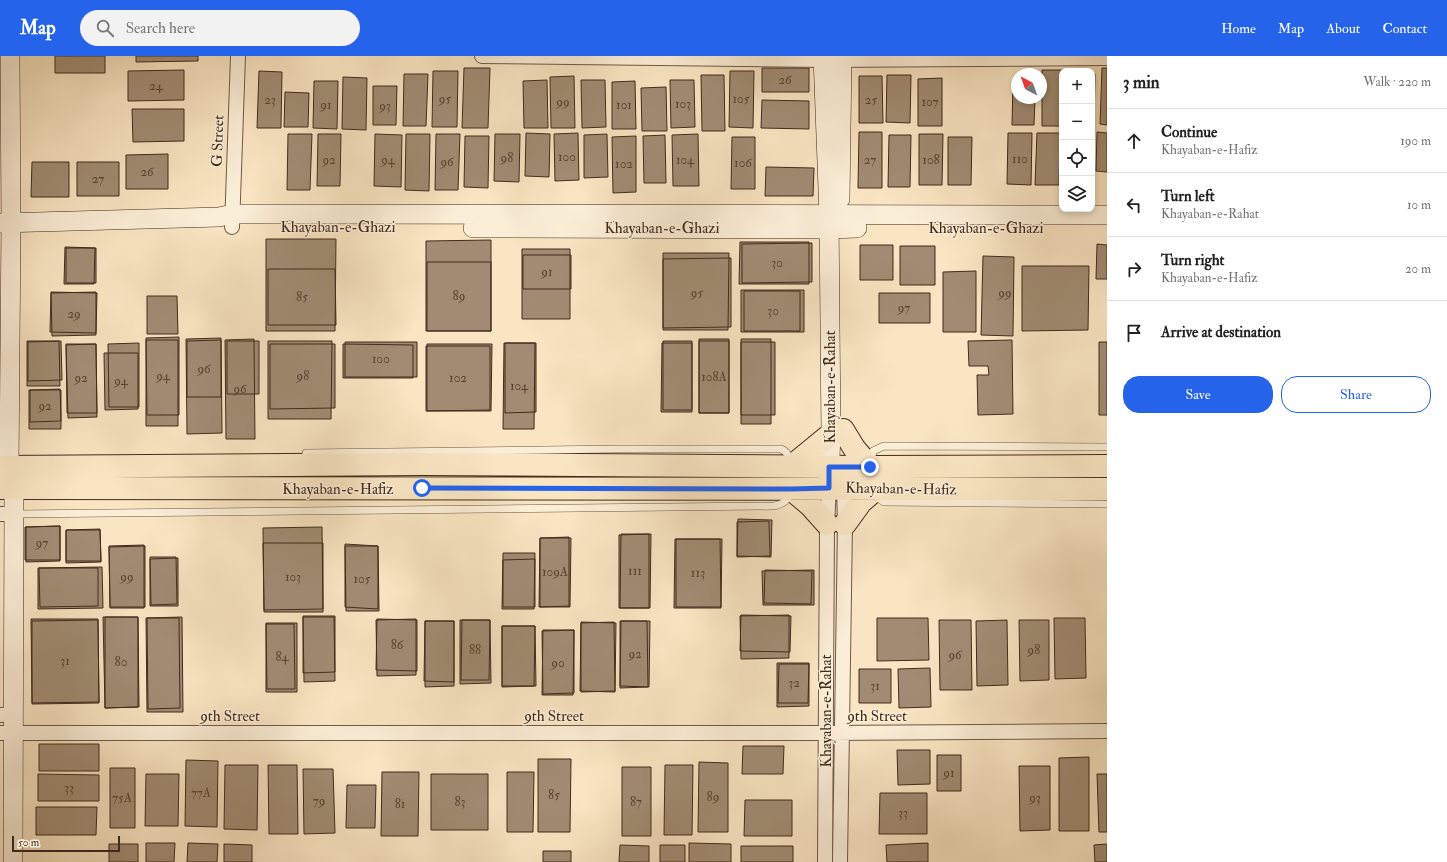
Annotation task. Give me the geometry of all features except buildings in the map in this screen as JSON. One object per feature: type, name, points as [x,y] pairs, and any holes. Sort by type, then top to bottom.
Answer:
[{"type":"main road","points":[[792,466],[837,432],[854,448],[870,467]]},
{"type":"main road","name":"Khayaban-e-Hafiz","points":[[5,457],[422,464],[837,467],[1107,466]]},
{"type":"main road","points":[[422,464],[422,488]]},
{"type":"main road","name":"Khayaban-e-Hafiz","points":[[7,488],[836,488],[876,490],[1107,489]]},
{"type":"main road","points":[[791,489],[836,524],[876,490]]},
{"type":"street","points":[[5,457],[6,223],[10,56]]},
{"type":"street","name":"G Street","points":[[228,219],[238,56]]},
{"type":"street","points":[[482,56],[1107,58]]},
{"type":"street","name":"Khayaban-e-Rahat","points":[[823,58],[835,222]]},
{"type":"street","name":"Khayaban-e-Rahat","points":[[840,862],[842,733],[836,524],[837,432],[835,222],[842,58]]},
{"type":"street","name":"Khayaban-e-Ghazi","points":[[835,222],[1107,215]]},
{"type":"street","name":"Khayaban-e-Ghazi","points":[[6,223],[228,219],[835,222],[1107,228]]},
{"type":"street","points":[[7,488],[7,723],[13,862]]},
{"type":"street","name":"Khayaban-e-Rahat","points":[[825,862],[826,733],[836,524]]},
{"type":"street","name":"9th Street","points":[[7,723],[826,733],[1107,731]]},
{"type":"lane","points":[[870,467],[873,451],[884,446],[1107,447]]},
{"type":"lane","points":[[306,453],[616,449],[781,449],[788,454],[792,466]]},
{"type":"lane","points":[[7,514],[774,506],[781,505],[786,501],[789,497],[791,489]]},
{"type":"lane","points":[[876,490],[878,498],[884,502],[1107,504]]},
{"type":"route","points":[[422,488],[829,488],[829,467],[870,467]]}]
